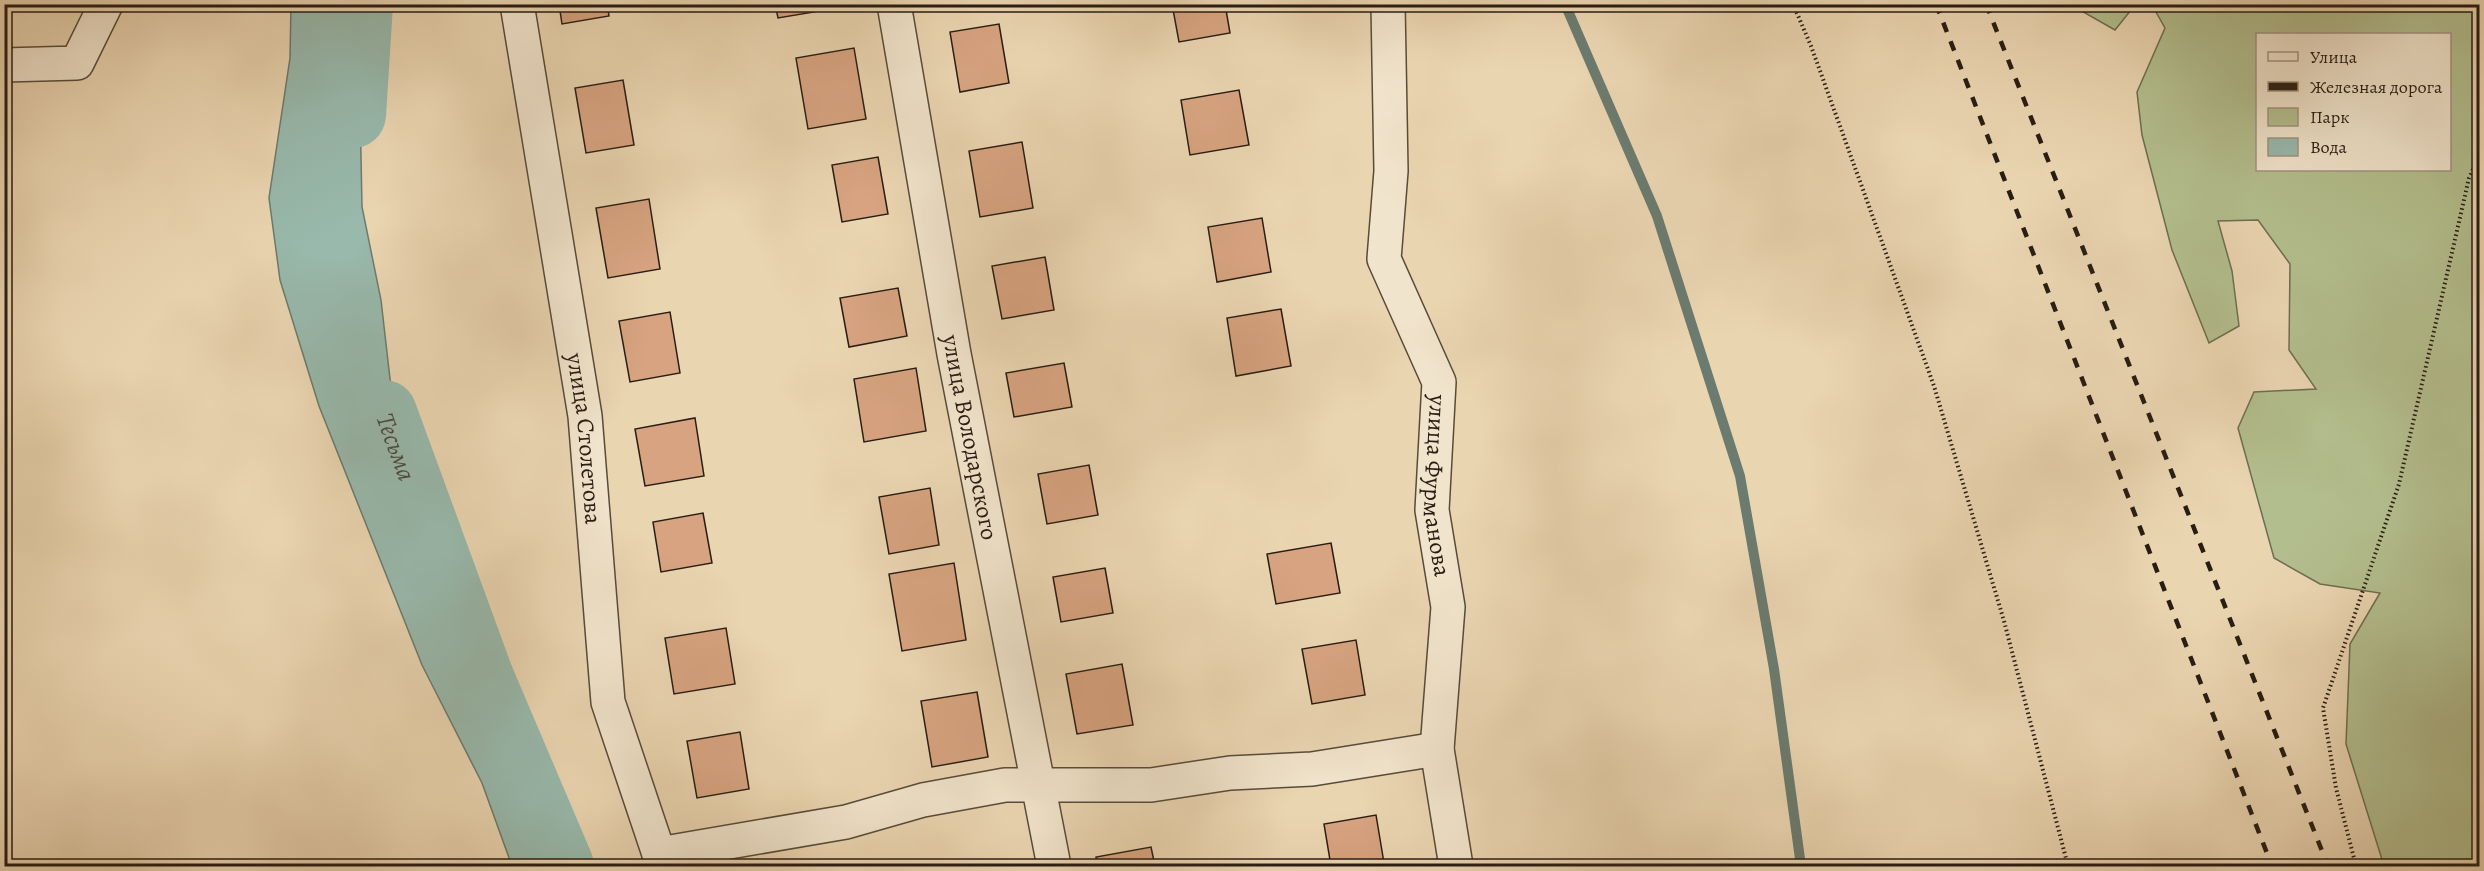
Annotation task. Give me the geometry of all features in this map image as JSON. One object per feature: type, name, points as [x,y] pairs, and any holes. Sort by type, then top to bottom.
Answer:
[{"type":"street","points":[[4,65],[76,63],[106,4]]},
{"type":"street","name":"улица Столетова","points":[[517,4],[585,416],[608,702],[660,860]]},
{"type":"street","name":"улица Володарского","points":[[894,4],[954,354],[1054,867]]},
{"type":"street","name":"улица Фурманова","points":[[1388,4],[1391,171],[1384,259],[1439,382],[1432,510],[1448,607],[1437,749],[1456,867]]},
{"type":"street","points":[[660,860],[846,822],[923,800],[1005,785],[1152,785],[1230,773],[1312,769],[1437,749]]},
{"type":"path","points":[[1793,4],[1815,57],[1934,386],[2004,621],[2068,867]]},
{"type":"path","points":[[2356,867],[2336,788],[2323,708],[2399,484],[2469,178],[2480,154]]},
{"type":"green space","points":[[2071,5],[2135,5],[2115,30]]},
{"type":"green space","points":[[2152,5],[2479,5],[2479,866],[2384,866],[2346,744],[2350,644],[2380,593],[2320,584],[2274,558],[2238,428],[2254,392],[2316,389],[2289,350],[2290,264],[2258,220],[2218,221],[2232,271],[2239,326],[2209,343],[2172,250],[2142,135],[2137,92],[2165,28]]},
{"type":"water","points":[[291,5],[358,5],[362,207],[381,300],[393,405],[417,510],[454,633],[532,798],[556,855],[558,866],[512,866],[482,783],[422,665],[319,406],[280,280],[269,198],[290,58]]},
{"type":"building","points":[[559,4],[607,4],[609,16],[562,24]]},
{"type":"building","points":[[775,4],[843,4],[844,7],[778,18]]},
{"type":"building","points":[[1172,4],[1225,4],[1230,33],[1179,42]]},
{"type":"building","points":[[999,24],[1009,83],[960,92],[950,32]]},
{"type":"building","points":[[854,48],[866,119],[808,129],[796,58]]},
{"type":"building","points":[[623,80],[634,145],[586,153],[575,88]]},
{"type":"building","points":[[1239,90],[1249,145],[1190,155],[1181,100]]},
{"type":"building","points":[[1022,142],[1033,208],[980,217],[969,151]]},
{"type":"building","points":[[878,157],[888,214],[842,222],[832,165]]},
{"type":"building","points":[[649,199],[660,269],[608,278],[596,208]]},
{"type":"building","points":[[1262,218],[1271,272],[1217,282],[1208,227]]},
{"type":"building","points":[[1045,257],[1054,310],[1002,319],[992,266]]},
{"type":"building","points":[[898,288],[907,336],[849,347],[840,298]]},
{"type":"building","points":[[1281,309],[1291,366],[1236,376],[1227,318]]},
{"type":"building","points":[[670,312],[680,373],[630,382],[619,321]]},
{"type":"building","points":[[1064,363],[1072,407],[1014,417],[1006,373]]},
{"type":"building","points":[[916,368],[926,431],[864,442],[854,379]]},
{"type":"building","points":[[695,418],[704,476],[645,486],[635,429]]},
{"type":"building","points":[[1089,465],[1098,515],[1047,524],[1038,474]]},
{"type":"building","points":[[930,488],[939,545],[889,554],[879,497]]},
{"type":"building","points":[[703,513],[712,563],[661,572],[653,522]]},
{"type":"building","points":[[1331,543],[1340,593],[1276,604],[1267,554]]},
{"type":"building","points":[[954,563],[966,640],[902,651],[889,574]]},
{"type":"building","points":[[1105,568],[1113,613],[1061,622],[1053,577]]},
{"type":"building","points":[[726,628],[735,684],[674,694],[665,638]]},
{"type":"building","points":[[1356,640],[1365,695],[1312,704],[1302,649]]},
{"type":"building","points":[[1122,664],[1133,725],[1077,734],[1066,674]]},
{"type":"building","points":[[977,692],[988,757],[932,767],[921,701]]},
{"type":"building","points":[[740,732],[749,789],[697,798],[687,741]]},
{"type":"building","points":[[1376,815],[1384,863],[1364,866],[1331,866],[1324,824]]},
{"type":"building","points":[[1151,847],[1155,866],[1097,866],[1096,857]]},
{"type":"building","points":[[993,861],[994,866],[966,866]]},
{"type":"waterway","name":"Тесьма","points":[[353,115],[360,4]]},
{"type":"waterway","points":[[1565,4],[1657,216],[1740,476],[1774,669],[1801,866]]},
{"type":"waterway","name":"Тесьма","points":[[384,413],[481,678],[561,866]]},
{"type":"railway","points":[[1936,4],[2272,866]]},
{"type":"railway","points":[[1986,4],[2328,866]]}]
